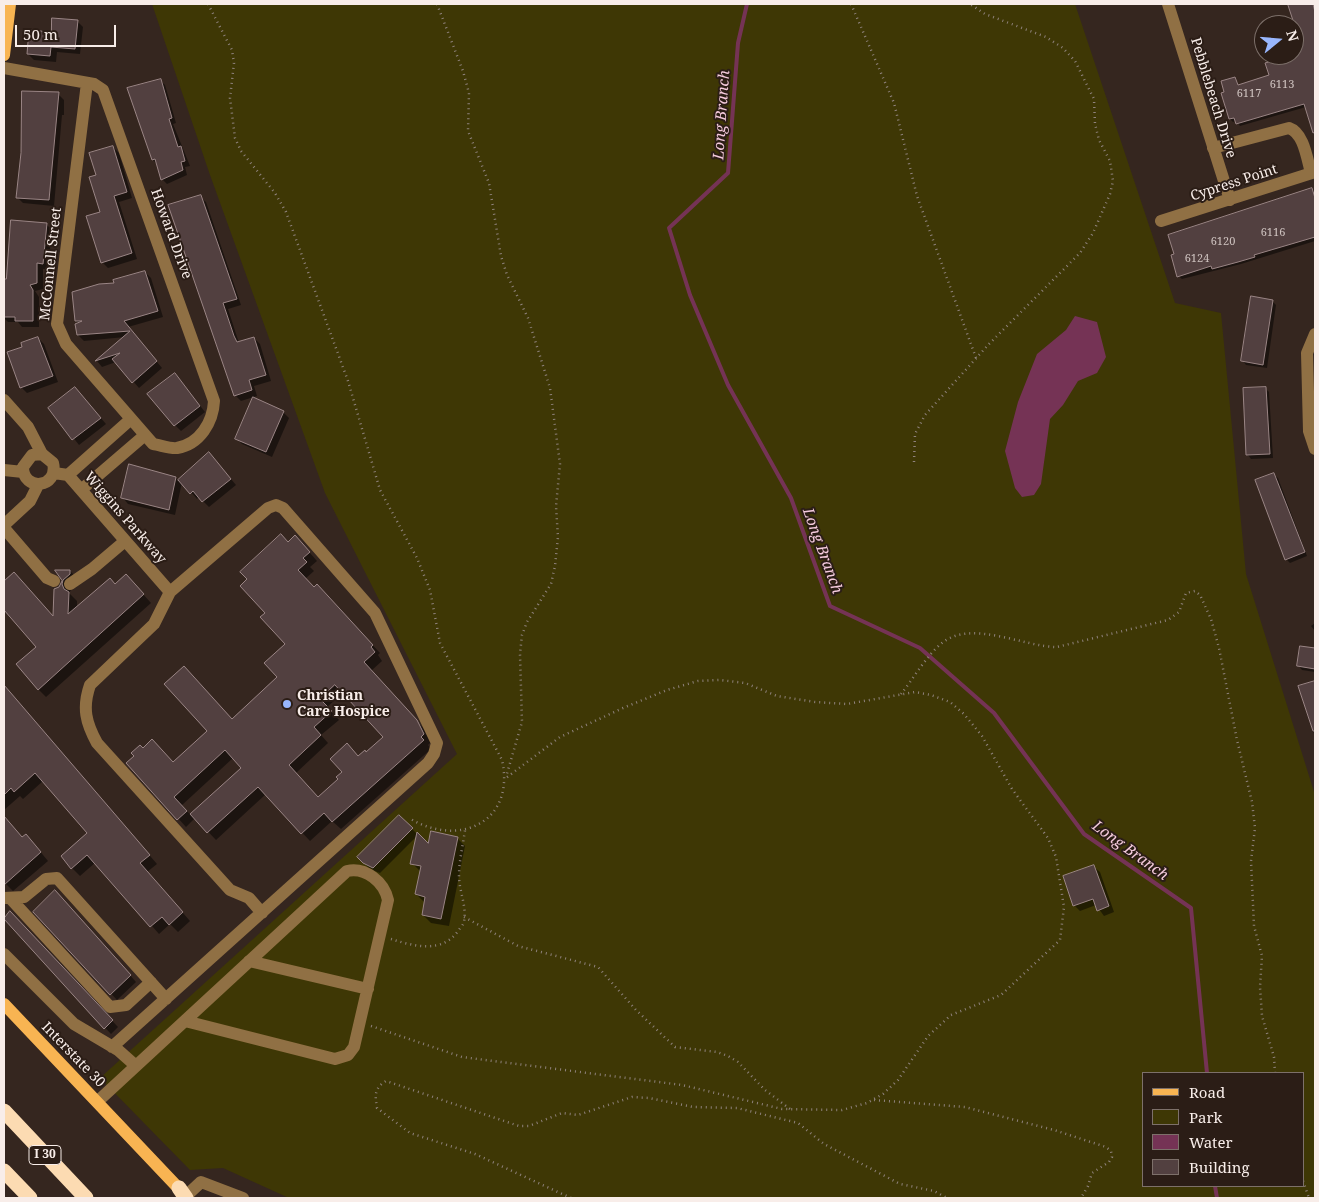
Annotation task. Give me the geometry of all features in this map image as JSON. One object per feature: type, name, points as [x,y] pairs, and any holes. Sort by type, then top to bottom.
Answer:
[{"type":"highway","name":"I 30","points":[[4,1111],[86,1198]]},
{"type":"highway","points":[[4,1171],[30,1198]]},
{"type":"main road","points":[[4,55],[10,4]]},
{"type":"main road","name":"Interstate 30","points":[[4,1004],[185,1195]]},
{"type":"street","name":"Pebblebeach Drive","points":[[1168,4],[1230,200]]},
{"type":"street","name":"Howard Drive","points":[[4,68],[87,82],[103,90],[214,401],[213,415],[209,424],[196,439],[177,448],[149,440]]},
{"type":"street","name":"McConnell Street","points":[[87,82],[57,324],[66,344],[149,440]]},
{"type":"street","points":[[1213,148],[1289,128],[1295,130],[1300,136],[1313,173]]},
{"type":"street","name":"Cypress Point","points":[[1161,221],[1313,173]]},
{"type":"street","points":[[1315,334],[1307,353],[1309,431],[1315,449]]},
{"type":"street","points":[[4,400],[28,427],[42,454],[53,463],[54,473],[48,482],[38,485],[28,481],[23,472],[28,458],[42,454]]},
{"type":"street","points":[[68,475],[131,419]]},
{"type":"street","points":[[81,490],[149,440]]},
{"type":"street","points":[[4,470],[23,472]]},
{"type":"street","name":"Wiggins Parkway","points":[[54,473],[68,475],[170,592]]},
{"type":"street","points":[[38,485],[30,501],[4,527],[47,578],[54,581]]},
{"type":"street","points":[[112,1047],[142,1021],[166,999],[262,913],[428,763],[434,754],[437,743],[375,613],[284,508],[276,505],[268,508],[170,592],[154,624],[90,685],[86,696],[84,714],[97,743],[230,890],[249,898],[262,913]]},
{"type":"street","points":[[70,584],[92,569],[125,541]]},
{"type":"street","points":[[98,1102],[184,1021],[347,871],[356,869],[366,871],[386,891],[388,900],[368,989],[354,1047],[348,1055],[335,1059],[184,1021]]},
{"type":"street","points":[[7,898],[24,898],[46,879],[57,878],[166,999]]},
{"type":"street","points":[[7,898],[110,1007],[126,1005],[151,982]]},
{"type":"street","points":[[4,954],[74,1024],[112,1047],[136,1066]]},
{"type":"street","points":[[249,961],[368,989]]},
{"type":"street","points":[[185,1195],[201,1182],[243,1198]]},
{"type":"path","points":[[208,4],[232,50],[234,63],[230,98],[235,138],[241,151],[276,193],[286,212],[348,380],[380,490],[417,558],[430,590],[440,643],[502,760],[506,778]]},
{"type":"path","points":[[409,818],[422,826],[438,829],[457,831],[477,827],[493,814],[504,794],[506,778],[522,722],[520,654],[522,635],[527,622],[551,584],[556,566],[558,537],[556,506],[560,464],[550,388],[528,318],[507,275],[501,256],[489,183],[468,131],[469,93],[464,71],[437,4]]},
{"type":"path","points":[[851,4],[894,103],[916,196],[976,358]]},
{"type":"path","points":[[914,462],[915,434],[919,424],[976,358],[1080,253],[1093,232],[1110,194],[1113,181],[1110,161],[1099,140],[1095,124],[1094,99],[1075,61],[1063,48],[1046,37],[986,14],[970,4]]},
{"type":"path","points":[[901,694],[942,643],[957,636],[986,634],[1044,647],[1057,646],[1168,620],[1179,612],[1186,593],[1195,591],[1200,595],[1211,619],[1219,648],[1237,740],[1252,802],[1255,828],[1251,861],[1254,926],[1262,956],[1260,987],[1262,1016],[1274,1057],[1275,1072]]},
{"type":"path","points":[[360,1022],[462,1057],[682,1085],[790,1110],[842,1110],[873,1100],[883,1094],[898,1080],[928,1036],[951,1015],[1002,995],[1060,940],[1064,907],[1056,857],[1048,838],[1012,789],[982,736],[964,714],[950,702],[931,695],[915,692],[847,704],[816,702],[777,696],[745,683],[720,680],[698,681],[667,690],[560,737],[506,778]]},
{"type":"path","points":[[380,936],[412,945],[430,946],[443,944],[455,936],[464,924],[459,877],[465,830]]},
{"type":"path","points":[[464,917],[518,946],[598,967],[636,1010],[675,1047],[717,1052],[728,1056],[738,1062],[766,1090],[790,1110]]},
{"type":"path","points":[[571,1198],[474,1154],[410,1133],[377,1108],[375,1094],[380,1085],[386,1081],[519,1126],[528,1126],[562,1113],[578,1115],[632,1097],[649,1098],[693,1107],[737,1108],[798,1123],[824,1144],[900,1184],[934,1191],[947,1198]]},
{"type":"path","points":[[873,1100],[965,1108],[1054,1130],[1106,1147],[1111,1151],[1112,1157],[1109,1162],[1092,1174],[1081,1198]]},
{"type":"path","points":[[1304,1184],[1309,1198]]},
{"type":"green space","points":[[152,4],[1075,4],[1175,303],[1221,313],[1246,574],[1315,795],[1315,1198],[289,1198],[223,1168],[190,1170],[100,1078],[457,754],[325,493],[210,175]]},
{"type":"water","points":[[1075,316],[1097,322],[1106,357],[1097,373],[1078,381],[1063,405],[1050,419],[1041,484],[1034,495],[1022,497],[1015,488],[1005,451],[1018,402],[1037,354],[1066,330]]},
{"type":"building","points":[[1288,4],[1313,4],[1315,12],[1315,132],[1313,133],[1304,104],[1236,124],[1234,118],[1229,119],[1221,93],[1224,92],[1221,81],[1235,77],[1238,85],[1269,75],[1266,65],[1304,65],[1304,15],[1291,15]]},
{"type":"building","points":[[52,18],[78,20],[75,49],[51,47],[50,56],[27,54],[29,30],[51,32]]},
{"type":"building","points":[[161,79],[172,118],[169,119],[178,147],[181,146],[185,161],[181,162],[183,170],[161,180],[155,159],[152,160],[127,88]]},
{"type":"building","points":[[22,91],[59,92],[49,200],[16,198],[21,153]]},
{"type":"building","points":[[113,146],[127,192],[114,196],[132,253],[101,263],[86,216],[100,212],[89,177],[96,175],[89,153]]},
{"type":"building","points":[[1312,188],[1315,198],[1315,237],[1254,255],[1255,257],[1238,262],[1212,269],[1211,266],[1177,277],[1171,255],[1174,254],[1168,235]]},
{"type":"building","points":[[201,195],[237,299],[223,303],[234,336],[237,342],[254,337],[266,375],[249,380],[252,390],[234,396],[168,205]]},
{"type":"building","points":[[11,220],[47,223],[43,264],[37,263],[37,283],[30,285],[33,290],[33,321],[15,321],[15,317],[4,317],[4,279],[6,279]]},
{"type":"building","points":[[145,271],[158,311],[124,321],[157,361],[132,383],[112,359],[120,353],[95,361],[130,331],[77,335],[75,324],[82,321],[75,321],[72,292],[99,284],[114,283],[113,280]]},
{"type":"building","points":[[1251,296],[1273,300],[1263,365],[1241,361]]},
{"type":"building","points":[[38,337],[53,376],[20,388],[7,352],[22,347],[21,343]]},
{"type":"building","points":[[175,373],[200,406],[174,426],[147,394]]},
{"type":"building","points":[[75,387],[101,418],[72,440],[48,408]]},
{"type":"building","points":[[1266,387],[1270,454],[1246,455],[1243,388]]},
{"type":"building","points":[[253,397],[284,411],[266,452],[235,439]]},
{"type":"building","points":[[209,452],[231,479],[202,502],[193,491],[190,494],[178,480]]},
{"type":"building","points":[[129,464],[176,477],[169,510],[121,498]]},
{"type":"building","points":[[1274,473],[1305,552],[1285,560],[1255,480]]},
{"type":"building","name":"Christian Care Hospice","points":[[281,534],[288,542],[295,535],[310,552],[303,558],[307,562],[298,570],[314,587],[317,584],[373,645],[371,647],[375,652],[364,662],[417,720],[424,734],[421,737],[424,740],[332,822],[324,813],[301,834],[258,787],[207,833],[190,814],[241,768],[225,750],[174,797],[187,811],[177,820],[126,763],[134,756],[131,753],[140,745],[143,748],[152,739],[173,762],[207,731],[164,684],[184,666],[232,719],[277,677],[264,663],[285,644],[260,617],[265,613],[240,586],[247,579],[240,572]],"holes":[[[335,685],[383,737],[366,752],[365,750],[358,756],[347,743],[330,759],[342,772],[336,777],[338,779],[318,797],[289,765],[321,735],[314,727],[332,711],[320,699]]]},
{"type":"building","points":[[55,570],[70,570],[70,574],[63,580],[62,584],[64,589],[69,592],[68,614],[110,578],[115,584],[126,574],[144,594],[38,690],[16,664],[36,647],[4,610],[4,581],[14,572],[53,616],[54,589],[59,587],[62,581]]},
{"type":"building","points":[[1300,646],[1315,648],[1315,669],[1297,666]]},
{"type":"building","points":[[1315,681],[1315,731],[1313,731],[1298,686]]},
{"type":"building","points":[[4,685],[150,855],[140,863],[183,912],[169,925],[162,917],[150,927],[87,855],[71,869],[61,856],[87,833],[35,773],[14,792],[11,788],[4,795]]},
{"type":"building","points":[[399,815],[413,828],[373,868],[363,863],[357,857]]},
{"type":"building","points":[[4,816],[22,837],[26,834],[41,852],[4,885]]},
{"type":"building","points":[[431,831],[458,837],[441,919],[422,915],[425,897],[415,894],[421,866],[410,864],[417,832],[428,843]]},
{"type":"building","points":[[1094,865],[1109,906],[1097,911],[1093,899],[1073,906],[1063,876]]},
{"type":"building","points":[[55,890],[131,975],[110,995],[33,912]]},
{"type":"building","points":[[10,911],[113,1020],[104,1029],[4,919]]},
{"type":"waterway","name":"Long Branch","points":[[747,4],[738,43],[728,173],[669,228],[690,295],[728,385],[791,498],[830,606],[920,648],[994,713],[1084,834],[1191,908],[1207,1072]]},
{"type":"waterway","name":"Long Branch","points":[[1215,1187],[1217,1198]]},
{"type":"place","name":"Christian Care Hospice","points":[[287,704]]}]
